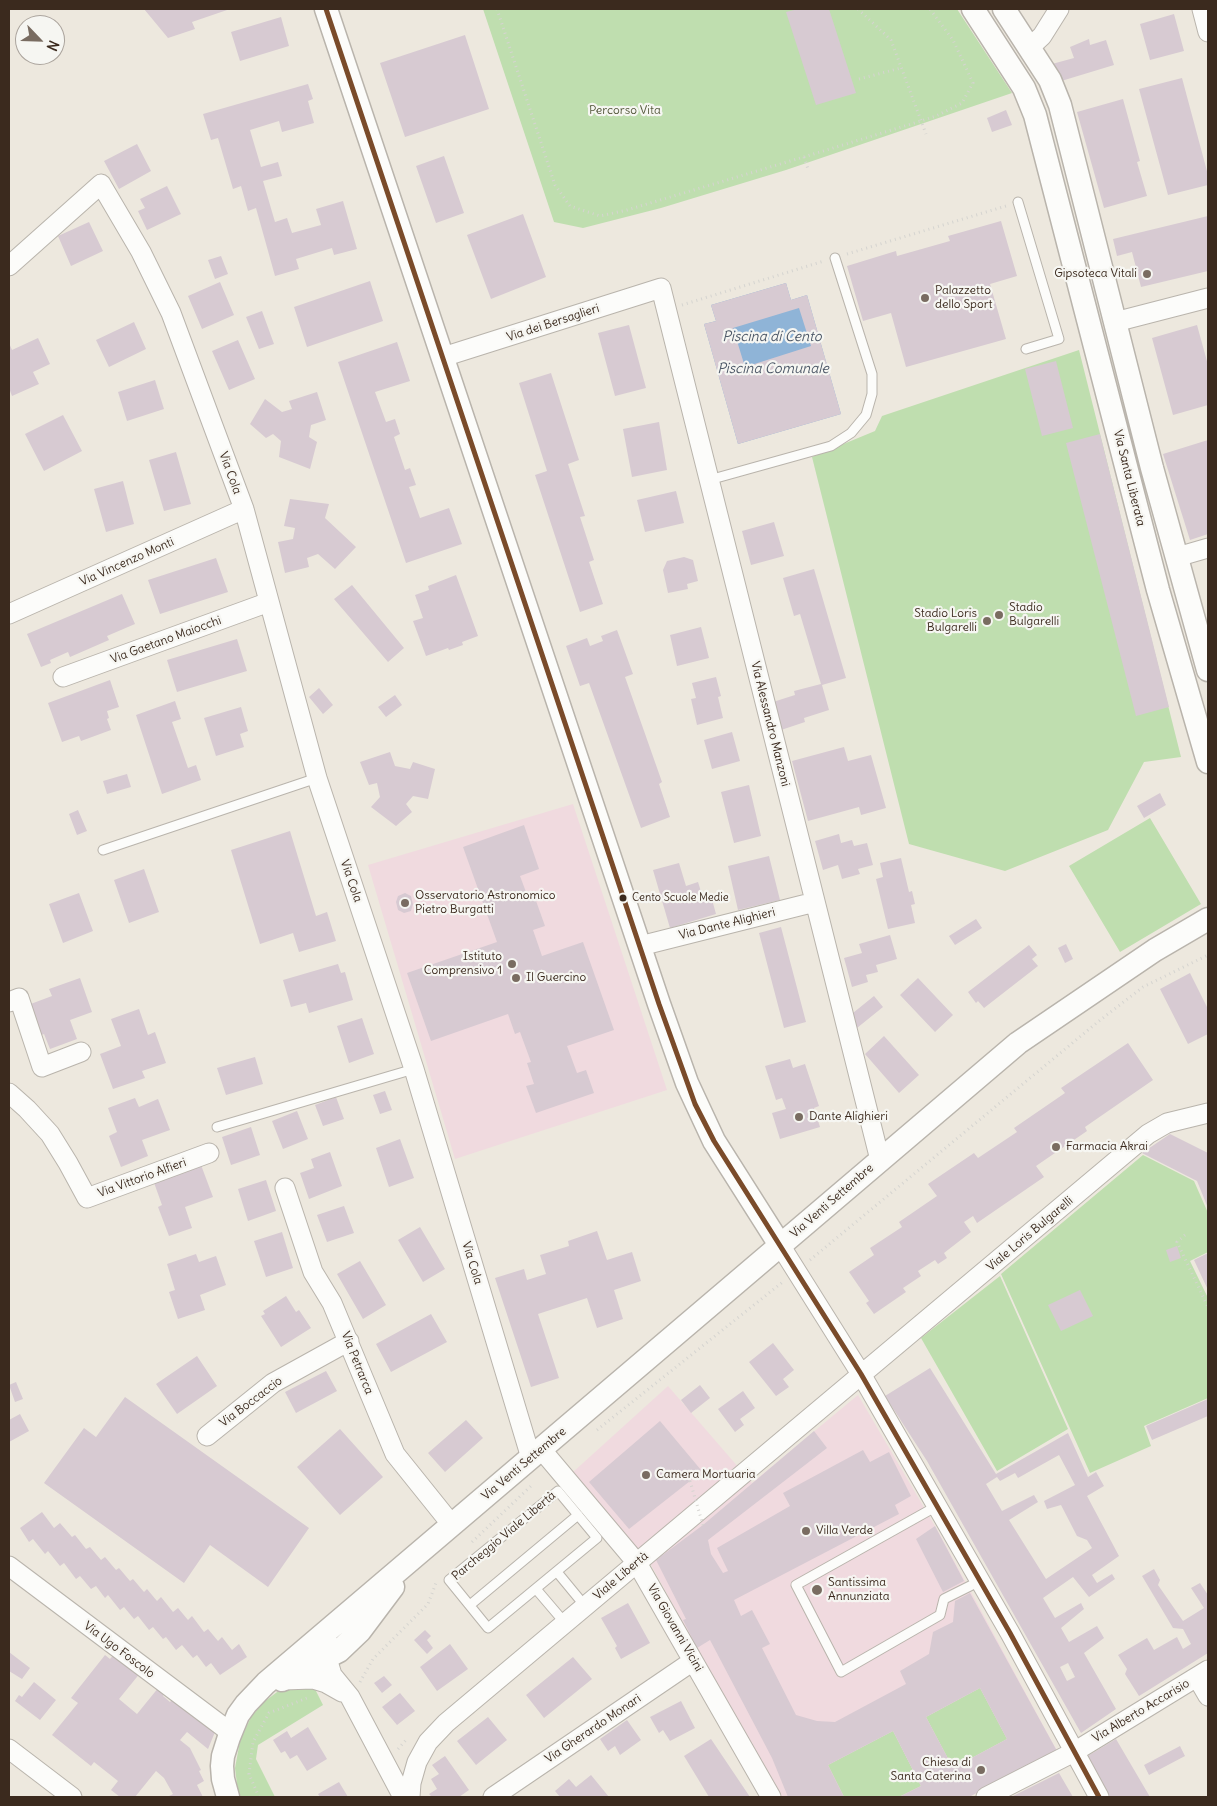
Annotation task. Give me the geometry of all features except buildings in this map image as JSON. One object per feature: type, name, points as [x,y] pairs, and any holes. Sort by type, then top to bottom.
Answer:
[{"type":"street","points":[[326,9],[640,946],[675,1049],[700,1113],[714,1141],[797,1271],[934,1508],[980,1581],[1099,1797]]},
{"type":"street","name":"Via Santa Liberata","points":[[973,9],[1024,88],[1036,115],[1158,590],[1208,762]]},
{"type":"street","name":"Via Santa Liberata","points":[[1004,9],[1050,80],[1065,120],[1152,468],[1208,670]]},
{"type":"street","points":[[1008,62],[1029,48],[1042,36],[1059,9]]},
{"type":"street","points":[[1202,9],[1208,32]]},
{"type":"street","name":"Via Cola","points":[[9,266],[101,184],[141,252],[171,313],[244,509],[317,778],[542,1457]]},
{"type":"street","points":[[1056,192],[1081,185]]},
{"type":"street","name":"Via dei Bersaglieri","points":[[444,357],[662,288]]},
{"type":"street","name":"Via Alessandro Manzoni","points":[[662,288],[880,1160]]},
{"type":"street","points":[[1115,322],[1208,298]]},
{"type":"street","name":"Via Vincenzo Monti","points":[[9,614],[244,509]]},
{"type":"street","points":[[1176,558],[1208,548]]},
{"type":"street","name":"Via Gaetano Maiocchi","points":[[63,677],[269,602]]},
{"type":"street","name":"Via Dante Alighieri","points":[[640,946],[815,902]]},
{"type":"street","name":"Via Venti Settembre","points":[[228,1797],[222,1766],[230,1732],[246,1704],[266,1683],[452,1525],[542,1457],[780,1245],[1018,1043],[1155,950],[1208,919]]},
{"type":"street","points":[[9,1002],[19,998],[42,1067],[81,1052]]},
{"type":"street","name":"Via Vittorio Alfieri","points":[[9,1092],[50,1134],[87,1198],[209,1153]]},
{"type":"street","name":"Viale Loris Bulgarelli","points":[[859,1376],[1148,1134],[1167,1123],[1208,1113]]},
{"type":"street","name":"Via Petrarca","points":[[284,1188],[313,1272],[332,1303],[395,1454],[452,1525]]},
{"type":"street","name":"Via Boccaccio","points":[[208,1436],[273,1383],[349,1341]]},
{"type":"street","name":"Viale Libertà","points":[[410,1797],[411,1783],[417,1762],[435,1733],[859,1376]]},
{"type":"street","name":"Via Giovanni Vicini","points":[[542,1457],[637,1563],[771,1797]]},
{"type":"street","points":[[934,1508],[942,1529],[939,1533]]},
{"type":"street","name":"Via Venti Settembre","points":[[246,1704],[282,1680],[339,1652],[360,1630],[427,1546]]},
{"type":"street","name":"Via Ugo Foscolo","points":[[9,1566],[230,1732]]},
{"type":"street","points":[[358,1605],[332,1637],[327,1658],[332,1675],[350,1697],[403,1797]]},
{"type":"street","name":"Via Gherardo Monari","points":[[493,1797],[693,1661]]},
{"type":"street","points":[[1203,1673],[1208,1696]]},
{"type":"street","name":"Via Alberto Accarisio","points":[[986,1797],[1074,1752],[1203,1673]]},
{"type":"street","points":[[282,1680],[313,1679],[326,1683],[350,1697]]},
{"type":"street","points":[[9,1750],[72,1797]]},
{"type":"lane","points":[[1018,202],[1060,339],[1026,349]]},
{"type":"lane","points":[[709,480],[831,446],[851,433],[866,415],[872,394],[872,374],[835,258]]},
{"type":"lane","points":[[103,850],[317,778]]},
{"type":"lane","points":[[217,1126],[414,1069]]},
{"type":"lane","name":"Parcheggio Viale Libertà","points":[[558,1491],[597,1538],[557,1572],[488,1628],[449,1580],[558,1491]]},
{"type":"lane","points":[[934,1508],[796,1585],[841,1672],[940,1615],[944,1599],[980,1581]]},
{"type":"lane","points":[[470,1605],[578,1515]]},
{"type":"lane","points":[[557,1572],[585,1606]]},
{"type":"lane","points":[[536,1589],[565,1623]]},
{"type":"path","points":[[497,9],[555,186],[570,206],[600,216],[627,210],[921,121],[962,103],[973,83],[953,40],[930,9]]},
{"type":"path","points":[[858,9],[892,40],[926,134]]},
{"type":"path","points":[[859,79],[901,68]]},
{"type":"path","points":[[804,157],[808,169]]},
{"type":"path","points":[[592,1434],[797,1271],[1099,1021],[1144,987],[1208,955]]},
{"type":"path","points":[[1185,1235],[1177,1242],[1208,1307]]},
{"type":"path","points":[[471,1542],[542,1457]]},
{"type":"path","points":[[690,1481],[703,1525]]},
{"type":"path","points":[[350,1697],[373,1659],[428,1604],[437,1582]]},
{"type":"path","points":[[259,1797],[249,1774],[252,1742],[269,1713],[311,1697]]},
{"type":"shaded area","name":"Il Guercino","points":[[573,804],[667,1090],[455,1159],[368,865]]},
{"type":"shaded area","name":"Santissima Annunziata","points":[[668,1386],[752,1483],[858,1395],[939,1533],[1057,1751],[969,1797],[779,1797],[651,1565],[572,1473]]},
{"type":"green space","name":"Percorso Vita","points":[[483,9],[957,9],[1012,93],[786,170],[661,208],[583,228],[554,222]]},
{"type":"green space","name":"Stadio Bulgarelli","points":[[1079,350],[1181,757],[1144,762],[1108,830],[1005,871],[909,844],[812,457],[875,431],[882,416]]},
{"type":"green space","points":[[1150,818],[1201,904],[1120,952],[1069,866]]},
{"type":"green space","points":[[1143,1155],[1194,1181],[1208,1213],[1208,1252],[1190,1261],[1208,1298],[1208,1398],[1144,1426],[1151,1446],[1090,1473],[1001,1274]]},
{"type":"green space","points":[[1000,1276],[1068,1429],[997,1471],[921,1338]]},
{"type":"green space","points":[[313,1685],[323,1705],[258,1745],[256,1759],[275,1797],[241,1797],[238,1792],[235,1768],[240,1741],[251,1717],[264,1702],[281,1689]]},
{"type":"green space","points":[[980,1688],[1007,1739],[953,1768],[926,1717]]},
{"type":"green space","points":[[893,1731],[921,1786],[899,1797],[844,1797],[828,1765]]},
{"type":"water","name":"Piscina Comunale","points":[[786,283],[791,300],[807,295],[841,414],[738,444],[704,324],[716,321],[711,305]]},
{"type":"transit line","points":[[326,9],[659,1004],[695,1104],[714,1141],[861,1374],[1010,1633],[1099,1797]]},
{"type":"place","name":"Gipsoteca Vitali","points":[[1147,274]]},
{"type":"place","name":"Palazzetto dello Sport","points":[[925,298]]},
{"type":"place","name":"Stadio Bulgarelli","points":[[999,615]]},
{"type":"place","name":"Stadio Loris Bulgarelli","points":[[987,621]]},
{"type":"place","name":"Cento Scuole Medie","points":[[623,898]]},
{"type":"place","name":"Osservatorio Astronomico Pietro Burgatti","points":[[405,903]]},
{"type":"place","name":"Istituto Comprensivo 1","points":[[512,964]]},
{"type":"place","name":"Il Guercino","points":[[516,978]]},
{"type":"place","name":"Dante Alighieri","points":[[799,1117]]},
{"type":"place","name":"Farmacia Akrai","points":[[1056,1147]]},
{"type":"place","name":"Camera Mortuaria","points":[[646,1475]]},
{"type":"place","name":"Villa Verde","points":[[806,1531]]},
{"type":"place","name":"Santissima Annunziata","points":[[817,1590]]},
{"type":"place","name":"Chiesa di Santa Caterina","points":[[981,1770]]},
{"type":"water label","name":"Piscina di Cento","points":[[772,337]]}]
